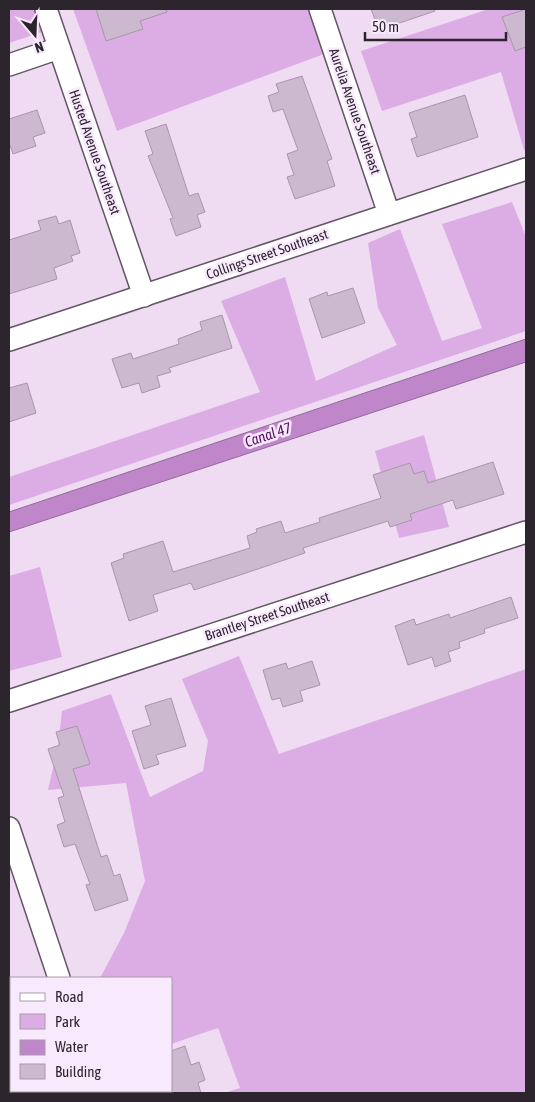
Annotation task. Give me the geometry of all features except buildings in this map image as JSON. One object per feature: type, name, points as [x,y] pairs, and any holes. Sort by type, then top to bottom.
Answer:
[{"type":"street","name":"Husted Avenue Southeast","points":[[46,9],[144,296]]},
{"type":"street","name":"Aurelia Avenue Southeast","points":[[320,9],[389,214]]},
{"type":"street","points":[[9,65],[60,48]]},
{"type":"street","name":"Collings Street Southeast","points":[[9,340],[526,169]]},
{"type":"street","name":"Brantley Street Southeast","points":[[9,701],[526,532]]},
{"type":"street","points":[[9,828],[59,977]]},
{"type":"green space","points":[[9,9],[34,9],[42,32],[9,43]]},
{"type":"green space","points":[[73,9],[309,9],[324,54],[117,131]]},
{"type":"green space","points":[[489,9],[526,9],[526,149],[524,150],[501,72],[382,111],[361,51]]},
{"type":"green space","points":[[512,202],[526,237],[526,331],[9,505],[9,477],[260,392],[221,301],[285,277],[316,381],[397,345],[378,308],[368,243],[400,229],[442,341],[482,328],[442,224]]},
{"type":"green space","points":[[424,435],[449,527],[399,538],[375,451]]},
{"type":"green space","points":[[40,567],[62,657],[9,671],[9,576]]},
{"type":"green space","points":[[239,656],[279,754],[526,669],[526,1093],[224,1093],[240,1088],[218,1028],[172,1044],[172,977],[101,977],[124,933],[145,881],[126,783],[48,790],[58,746],[62,711],[111,694],[150,797],[203,771],[208,741],[182,679]]},
{"type":"water","name":"Canal 47","points":[[526,339],[526,362],[9,532],[9,512]]}]
